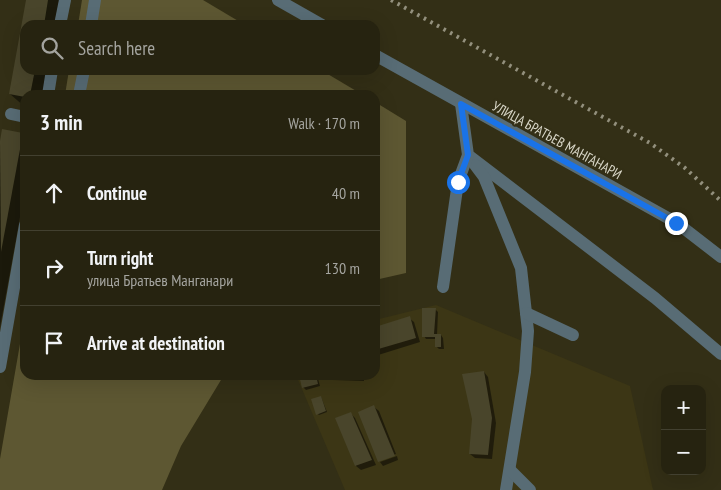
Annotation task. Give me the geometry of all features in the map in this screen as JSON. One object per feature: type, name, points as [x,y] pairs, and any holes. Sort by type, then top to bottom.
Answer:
[{"type":"street","points":[[61,20],[65,0]]},
{"type":"street","points":[[92,20],[95,0]]},
{"type":"street","points":[[278,0],[313,20]]},
{"type":"street","name":"УЛИЦА БРАТЬЕВ МАНГАНАРИ","points":[[380,58],[676,223],[721,257]]},
{"type":"street","points":[[49,90],[51,75]]},
{"type":"street","points":[[81,90],[83,75]]},
{"type":"street","points":[[443,287],[458,182],[468,155],[461,104]]},
{"type":"street","points":[[11,114],[20,116]]},
{"type":"street","points":[[468,155],[484,177],[521,268],[528,331],[525,372],[506,490]]},
{"type":"street","points":[[468,155],[654,298],[721,354]]},
{"type":"street","points":[[0,366],[20,253]]},
{"type":"street","points":[[526,313],[573,335]]},
{"type":"street","points":[[510,470],[530,490]]},
{"type":"shaded area","points":[[82,0],[203,0],[237,20],[79,20]]},
{"type":"shaded area","points":[[68,75],[329,75],[355,90],[66,90]]},
{"type":"shaded area","points":[[380,105],[406,121],[406,273],[380,279]]},
{"type":"shaded area","points":[[436,305],[630,386],[653,490],[345,490],[298,380],[380,380],[380,319]]},
{"type":"shaded area","points":[[20,344],[20,380],[221,380],[181,446],[162,490],[0,490],[0,459]]},
{"type":"building","points":[[26,0],[48,0],[45,20],[22,20]]},
{"type":"building","points":[[20,33],[20,75],[34,75],[31,90],[20,90],[20,96],[9,94]]},
{"type":"building","points":[[2,129],[20,132],[20,149],[1,252],[0,141]]},
{"type":"building","points":[[422,308],[436,308],[434,334],[441,334],[441,347],[435,347],[435,337],[422,337]]},
{"type":"building","points":[[410,316],[416,338],[380,349],[380,325]]},
{"type":"building","points":[[484,371],[492,418],[488,455],[469,454],[472,419],[462,374]]},
{"type":"building","points":[[300,380],[317,380],[318,384],[302,388]]},
{"type":"building","points":[[321,396],[326,411],[316,415],[311,399]]},
{"type":"building","points":[[374,405],[395,456],[378,462],[358,412]]},
{"type":"building","points":[[351,412],[372,460],[355,466],[335,418]]},
{"type":"railway","points":[[391,0],[650,143],[685,168],[721,201]]},
{"type":"route","points":[[458,182],[468,155],[461,104],[676,223]]}]
